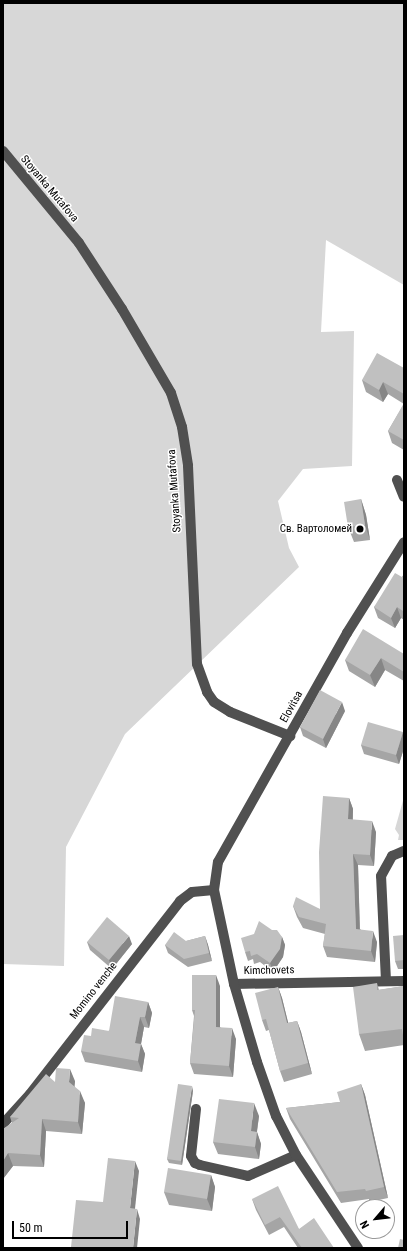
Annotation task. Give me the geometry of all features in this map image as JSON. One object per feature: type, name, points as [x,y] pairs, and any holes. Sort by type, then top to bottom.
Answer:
[{"type":"street","name":"Stoyanka Mutafova","points":[[3,151],[79,243],[122,309],[171,393],[182,427],[188,466],[197,664],[207,692],[214,702],[230,712],[290,736]]},
{"type":"street","points":[[397,480],[404,497]]},
{"type":"street","name":"Elovitsa","points":[[214,890],[218,862],[347,633],[404,542]]},
{"type":"street","points":[[386,981],[382,876],[392,856],[404,851]]},
{"type":"street","points":[[214,890],[234,984]]},
{"type":"street","name":"Momino venche","points":[[3,1124],[30,1094],[180,901],[192,892],[214,890]]},
{"type":"street","name":"Kimchovets","points":[[358,1248],[296,1155],[276,1116],[257,1062],[234,984],[404,980]]},
{"type":"street","points":[[196,1109],[191,1156],[200,1165],[248,1176],[296,1155]]},
{"type":"shaded area","points":[[3,3],[404,3],[404,285],[326,240],[321,332],[354,331],[352,466],[303,469],[278,501],[289,548],[299,567],[125,734],[66,847],[64,966],[3,964]]},
{"type":"shaded area","points":[[404,797],[404,840],[398,840],[399,835],[395,829]]},
{"type":"building","points":[[377,353],[404,368],[404,394],[383,382],[379,390],[362,380]]},
{"type":"building","points":[[404,403],[404,440],[388,431]]},
{"type":"building","points":[[361,499],[365,525],[348,527],[344,502]]},
{"type":"building","points":[[395,573],[402,577],[404,574],[404,609],[403,611],[397,607],[391,618],[374,607]]},
{"type":"building","points":[[363,629],[404,654],[404,672],[381,658],[370,675],[345,660]]},
{"type":"building","points":[[320,690],[342,702],[323,739],[300,727]]},
{"type":"building","points":[[368,722],[403,732],[396,755],[361,745]]},
{"type":"building","points":[[323,796],[349,798],[348,819],[372,821],[370,855],[353,854],[356,929],[373,931],[371,951],[323,946],[326,924],[299,917],[293,906],[296,897],[320,909],[319,852]]},
{"type":"building","points":[[107,917],[129,936],[109,960],[87,942]]},
{"type":"building","points":[[259,921],[272,930],[277,930],[282,937],[280,949],[270,963],[257,954],[251,956],[250,951],[245,952],[241,938],[254,934]]},
{"type":"building","points":[[174,932],[186,941],[205,936],[209,953],[184,959],[165,945]]},
{"type":"building","points":[[404,935],[404,960],[395,961],[393,936]]},
{"type":"building","points":[[192,975],[216,975],[216,1027],[232,1028],[229,1066],[190,1063],[195,1010],[192,1010]]},
{"type":"building","points":[[377,983],[377,990],[404,986],[404,1041],[402,1029],[359,1034],[353,987]]},
{"type":"building","points":[[278,987],[287,1023],[297,1021],[308,1063],[280,1071],[266,1019],[262,1020],[255,993]]},
{"type":"building","points":[[115,996],[148,1002],[145,1017],[140,1017],[135,1043],[141,1044],[138,1061],[81,1051],[84,1035],[91,1036],[92,1028],[109,1031]]},
{"type":"building","points":[[56,1068],[70,1069],[69,1082],[80,1091],[78,1122],[42,1119],[40,1155],[8,1153],[3,1161],[3,1129],[19,1118],[10,1117],[46,1074],[55,1082]]},
{"type":"building","points":[[178,1084],[192,1086],[181,1161],[167,1159]]},
{"type":"building","points":[[361,1084],[384,1187],[366,1191],[365,1189],[337,1192],[286,1108],[340,1102],[337,1092]]},
{"type":"building","points":[[219,1099],[254,1103],[251,1131],[257,1132],[255,1147],[213,1142]]},
{"type":"building","points":[[108,1158],[135,1161],[130,1208],[137,1209],[133,1248],[32,1248],[71,1247],[76,1200],[103,1202]]},
{"type":"building","points":[[168,1168],[211,1175],[207,1199],[164,1192]]},
{"type":"building","points":[[278,1186],[299,1229],[314,1218],[334,1248],[302,1248],[280,1217],[265,1225],[252,1199]]},
{"type":"building","points":[[400,1239],[404,1240],[404,1248],[398,1248]]},
{"type":"place","name":"Св. Вартоломей","points":[[360,529]]}]
